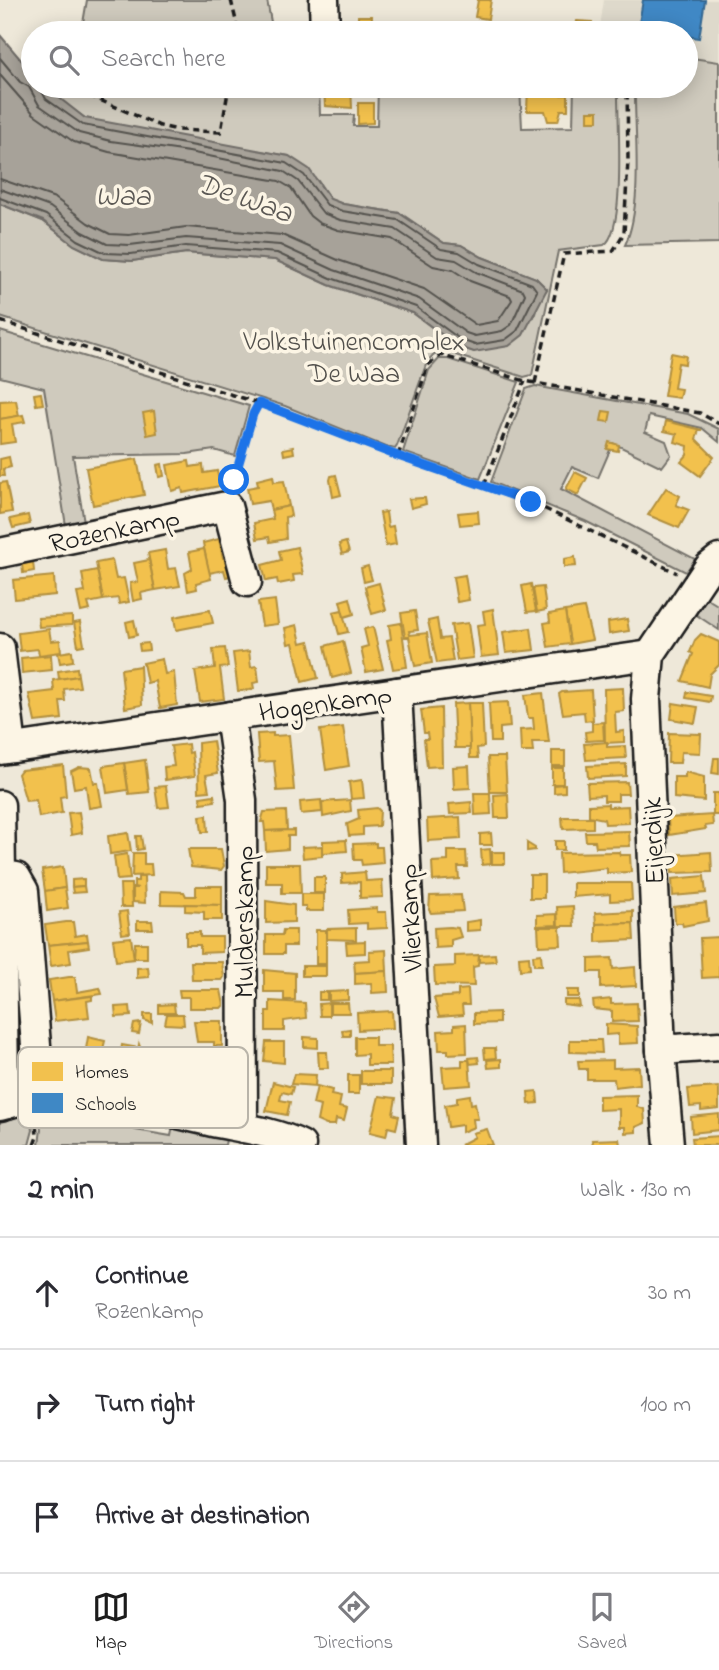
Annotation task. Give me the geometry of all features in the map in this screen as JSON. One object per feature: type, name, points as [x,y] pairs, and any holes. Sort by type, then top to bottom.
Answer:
[{"type":"street","points":[[324,0],[325,21]]},
{"type":"street","points":[[227,506],[247,582]]},
{"type":"street","name":"Rozenkamp","points":[[0,553],[227,506]]},
{"type":"street","name":"Eijerdijk","points":[[669,1145],[661,1050],[646,699],[650,655],[709,567],[719,559]]},
{"type":"street","points":[[0,648],[6,749]]},
{"type":"street","name":"Hogenkamp","points":[[6,749],[650,655]]},
{"type":"street","name":"Vlierkamp","points":[[397,692],[421,1145]]},
{"type":"street","name":"Mulderskamp","points":[[230,716],[242,800],[243,1047]]},
{"type":"street","points":[[0,805],[3,1105]]},
{"type":"street","points":[[1,874],[16,877],[22,882],[24,891],[36,1047]]},
{"type":"street","points":[[661,1050],[719,1046]]},
{"type":"street","points":[[243,1128],[284,1142]]},
{"type":"path","points":[[231,0],[236,21]]},
{"type":"path","points":[[95,98],[178,131],[221,132],[227,98]]},
{"type":"path","points":[[536,383],[564,254],[613,251],[624,233],[628,160],[627,98]]},
{"type":"path","points":[[0,321],[259,403],[484,486],[595,531],[698,584]]},
{"type":"path","points":[[398,456],[426,369],[437,356],[448,356],[526,381],[690,411],[719,424]]},
{"type":"path","points":[[484,486],[526,381]]},
{"type":"path","points":[[227,506],[253,414],[259,403]]},
{"type":"shaded area","points":[[604,0],[719,0],[719,217],[600,223],[598,98],[698,98],[698,21],[601,21]]},
{"type":"green space","points":[[87,0],[267,0],[271,21],[83,21]]},
{"type":"green space","points":[[698,59],[719,62],[719,243],[625,245],[634,209],[637,167],[635,98],[698,98]]},
{"type":"green space","points":[[57,98],[319,98],[320,115],[354,115],[353,126],[377,126],[378,98],[521,98],[522,128],[573,127],[574,98],[618,98],[619,171],[616,218],[611,235],[604,245],[558,251],[532,375],[524,377],[446,352],[434,354],[427,362],[395,449],[285,406],[0,317],[0,204],[43,221],[74,245],[103,259],[132,261],[186,253],[275,260],[329,285],[413,313],[457,346],[474,352],[534,317],[539,300],[547,289],[536,278],[482,257],[461,245],[444,243],[400,213],[343,204],[330,199],[318,181],[289,156],[114,126],[85,118]]},
{"type":"green space","points":[[0,331],[249,406],[235,456],[214,450],[187,454],[73,456],[85,528],[67,532],[44,388],[0,377]]},
{"type":"green space","name":"Volkstuinencomplex De Waa","points":[[439,359],[448,359],[519,382],[480,479],[403,452],[429,370]]},
{"type":"green space","points":[[535,386],[688,414],[719,429],[719,442],[702,428],[649,416],[645,432],[666,441],[671,455],[662,467],[613,443],[598,478],[572,467],[561,489],[695,559],[686,572],[585,521],[491,482],[526,389]]},
{"type":"green space","points":[[706,598],[719,606],[719,630],[695,614]]},
{"type":"green space","points":[[18,1112],[18,1128],[32,1128],[29,1145],[0,1145],[0,1115]]},
{"type":"green space","points":[[135,1128],[171,1136],[173,1128],[205,1128],[227,1133],[225,1145],[39,1145],[41,1129]]},
{"type":"water","name":"Waa","points":[[0,35],[21,60],[21,98],[59,98],[85,118],[289,156],[309,169],[330,199],[343,204],[399,213],[444,243],[461,245],[482,257],[536,278],[547,289],[523,335],[509,346],[474,352],[457,346],[413,313],[329,285],[275,260],[186,253],[132,261],[103,259],[74,245],[43,221],[0,204]]},
{"type":"building: Homes","points":[[478,0],[491,0],[488,19],[475,17]]},
{"type":"building: Homes","points":[[358,16],[372,16],[372,21],[358,21]]},
{"type":"building: Homes","points":[[325,98],[352,98],[352,108],[325,106]]},
{"type":"building: Homes","points":[[528,98],[568,98],[568,110],[561,110],[558,121],[548,121],[545,111],[527,111]]},
{"type":"building: Homes","points":[[358,103],[373,103],[373,123],[358,124]]},
{"type":"building: Homes","points":[[588,111],[598,111],[598,121],[588,121]]},
{"type":"building: Homes","points":[[671,353],[686,356],[685,364],[678,363],[674,388],[681,389],[679,398],[664,396]]},
{"type":"building: Homes","points":[[41,393],[43,404],[36,405],[34,394]]},
{"type":"building: Homes","points":[[16,400],[19,416],[0,419],[0,401]]},
{"type":"building: Homes","points":[[154,411],[157,433],[147,435],[143,413]]},
{"type":"building: Homes","points":[[603,411],[611,412],[609,422],[601,421]]},
{"type":"building: Homes","points":[[23,415],[25,422],[12,424],[15,442],[0,444],[0,419]]},
{"type":"building: Homes","points":[[666,421],[702,430],[699,430],[696,439],[714,457],[700,476],[681,462],[687,455],[688,446],[675,442],[677,434],[664,431]]},
{"type":"building: Homes","points":[[609,442],[619,445],[618,451],[607,449]]},
{"type":"building: Homes","points":[[293,447],[294,453],[284,455],[283,449]]},
{"type":"building: Homes","points":[[9,457],[11,467],[3,469],[4,476],[0,476],[0,459]]},
{"type":"building: Homes","points":[[137,459],[144,495],[93,505],[86,468]]},
{"type":"building: Homes","points":[[189,461],[190,467],[203,465],[204,473],[217,471],[220,486],[183,493],[182,488],[172,491],[167,465]]},
{"type":"building: Homes","points":[[162,464],[164,476],[159,477],[157,465]]},
{"type":"building: Homes","points":[[575,472],[587,478],[578,495],[566,489]]},
{"type":"building: Homes","points":[[336,475],[341,495],[333,497],[330,480],[331,476]]},
{"type":"building: Homes","points":[[273,476],[274,482],[284,481],[289,506],[271,510],[269,501],[250,504],[247,488],[258,486],[257,480]]},
{"type":"building: Homes","points":[[6,482],[12,512],[0,514],[0,483]]},
{"type":"building: Homes","points":[[666,488],[680,496],[676,505],[689,510],[679,528],[648,515]]},
{"type":"building: Homes","points":[[425,498],[426,504],[411,508],[409,499]]},
{"type":"building: Homes","points":[[289,506],[291,516],[285,517],[286,539],[270,542],[269,537],[257,539],[254,523],[273,519],[271,510]]},
{"type":"building: Homes","points":[[478,511],[479,523],[460,525],[458,513]]},
{"type":"building: Homes","points":[[386,512],[388,527],[393,526],[396,544],[386,546],[380,513]]},
{"type":"building: Homes","points":[[28,515],[30,524],[13,528],[10,519]]},
{"type":"building: Homes","points":[[219,539],[223,558],[231,557],[235,575],[226,577],[224,570],[209,573],[203,543]]},
{"type":"building: Homes","points":[[346,542],[349,552],[342,554],[339,544]]},
{"type":"building: Homes","points":[[297,547],[303,574],[293,575],[294,581],[278,584],[277,579],[266,581],[262,565],[281,560],[279,551]]},
{"type":"building: Homes","points":[[204,549],[211,579],[196,583],[197,589],[188,591],[185,573],[192,569],[189,552]]},
{"type":"building: Homes","points":[[165,550],[168,569],[176,568],[180,586],[155,590],[148,553]]},
{"type":"building: Homes","points":[[575,557],[576,566],[564,567],[564,559]]},
{"type":"building: Homes","points":[[112,560],[116,579],[124,578],[129,602],[119,604],[118,598],[103,600],[96,563]]},
{"type":"building: Homes","points":[[149,560],[155,590],[141,593],[142,599],[133,601],[130,583],[138,582],[134,563]]},
{"type":"building: Homes","points":[[33,562],[34,571],[23,573],[22,564]]},
{"type":"building: Homes","points":[[368,566],[372,580],[364,582],[361,568]]},
{"type":"building: Homes","points":[[97,570],[103,600],[88,603],[90,610],[81,612],[77,593],[85,592],[82,573]]},
{"type":"building: Homes","points":[[465,575],[469,600],[457,602],[453,577]]},
{"type":"building: Homes","points":[[54,576],[55,595],[15,599],[13,580]]},
{"type":"building: Homes","points":[[379,583],[386,610],[372,614],[365,587]]},
{"type":"building: Homes","points":[[531,584],[536,611],[527,612],[522,586]]},
{"type":"building: Homes","points":[[543,587],[546,610],[537,612],[533,588]]},
{"type":"building: Homes","points":[[350,598],[354,614],[344,617],[340,601]]},
{"type":"building: Homes","points":[[275,600],[278,624],[262,626],[258,602]]},
{"type":"building: Homes","points":[[584,608],[592,640],[570,644],[565,611]]},
{"type":"building: Homes","points":[[493,609],[499,655],[481,657],[477,625],[485,624],[483,611]]},
{"type":"building: Homes","points":[[210,610],[213,623],[176,630],[174,617]]},
{"type":"building: Homes","points":[[342,610],[348,632],[339,634],[333,612]]},
{"type":"building: Homes","points":[[415,611],[418,630],[409,631],[410,635],[427,633],[432,663],[415,666],[409,637],[405,637],[401,613]]},
{"type":"building: Homes","points":[[565,611],[570,644],[548,647],[544,623],[550,622],[549,614]]},
{"type":"building: Homes","points":[[72,616],[72,625],[39,627],[38,618]]},
{"type":"building: Homes","points":[[437,619],[440,639],[449,638],[453,661],[437,663],[428,621]]},
{"type":"building: Homes","points":[[627,619],[629,631],[609,634],[608,622]]},
{"type":"building: Homes","points":[[134,620],[137,635],[129,637],[126,622]]},
{"type":"building: Homes","points":[[80,622],[84,645],[78,646],[74,623]]},
{"type":"building: Homes","points":[[401,623],[407,667],[393,669],[387,640],[391,639],[389,625]]},
{"type":"building: Homes","points":[[468,623],[473,658],[457,660],[451,625]]},
{"type":"building: Homes","points":[[297,625],[301,643],[309,641],[318,678],[302,682],[293,643],[288,644],[285,628]]},
{"type":"building: Homes","points":[[373,627],[383,669],[366,672],[361,648],[368,646],[364,629]]},
{"type":"building: Homes","points":[[531,628],[534,650],[506,653],[503,632]]},
{"type":"building: Homes","points":[[49,629],[51,641],[60,640],[61,652],[39,655],[38,649],[20,651],[18,633]]},
{"type":"building: Homes","points":[[701,634],[719,642],[719,665],[710,674],[708,687],[682,681],[693,654],[690,652]]},
{"type":"building: Homes","points":[[343,641],[351,673],[332,678],[325,646]]},
{"type":"building: Homes","points":[[148,643],[149,650],[140,651],[139,644]]},
{"type":"building: Homes","points":[[225,648],[228,667],[220,668],[224,699],[200,702],[195,671],[215,668],[213,649]]},
{"type":"building: Homes","points":[[72,651],[73,661],[60,663],[58,653]]},
{"type":"building: Homes","points":[[249,651],[251,667],[257,666],[259,682],[253,683],[254,689],[238,691],[233,653]]},
{"type":"building: Homes","points":[[51,655],[52,670],[22,673],[21,658]]},
{"type":"building: Homes","points":[[162,659],[165,674],[174,672],[177,705],[160,708],[155,681],[147,683],[143,663]]},
{"type":"building: Homes","points":[[140,666],[142,705],[125,708],[121,669]]},
{"type":"building: Homes","points":[[77,668],[78,676],[59,679],[58,671]]},
{"type":"building: Homes","points":[[78,676],[80,687],[64,689],[65,701],[60,701],[62,719],[35,722],[29,694],[54,691],[53,680]]},
{"type":"building: Homes","points":[[623,688],[624,711],[615,712],[616,732],[624,731],[624,742],[605,743],[604,689]]},
{"type":"building: Homes","points":[[591,690],[593,720],[585,721],[584,712],[563,714],[559,694]]},
{"type":"building: Homes","points":[[687,692],[711,696],[710,702],[686,698]]},
{"type":"building: Homes","points":[[543,693],[549,742],[532,742],[533,752],[521,752],[520,730],[534,729],[533,718],[528,718],[525,695]]},
{"type":"building: Homes","points":[[508,702],[510,727],[500,728],[500,742],[491,742],[489,703]]},
{"type":"building: Homes","points":[[468,703],[482,703],[484,747],[477,748],[478,758],[470,758]]},
{"type":"building: Homes","points":[[468,703],[470,748],[455,748],[453,704]]},
{"type":"building: Homes","points":[[673,703],[698,707],[695,723],[671,719]]},
{"type":"building: Homes","points":[[441,708],[442,766],[427,767],[424,739],[428,739],[427,733],[424,733],[421,710]]},
{"type":"building: Homes","points":[[603,722],[604,740],[586,741],[585,732],[592,731],[592,723]]},
{"type":"building: Homes","points":[[343,727],[349,766],[326,770],[320,730]]},
{"type":"building: Homes","points":[[273,733],[273,736],[289,735],[294,790],[277,791],[274,761],[259,762],[257,734]]},
{"type":"building: Homes","points":[[669,733],[701,734],[700,753],[681,752],[680,763],[668,763]]},
{"type":"building: Homes","points":[[213,741],[218,773],[206,775],[209,791],[199,792],[198,743]]},
{"type":"building: Homes","points":[[607,742],[607,747],[625,746],[626,758],[586,760],[584,744]]},
{"type":"building: Homes","points":[[188,744],[189,753],[192,752],[195,776],[165,780],[164,767],[174,766],[171,746]]},
{"type":"building: Homes","points":[[552,751],[565,751],[565,766],[552,766]]},
{"type":"building: Homes","points":[[488,757],[505,757],[507,792],[490,792]]},
{"type":"building: Homes","points":[[714,758],[719,758],[719,774],[712,773]]},
{"type":"building: Homes","points":[[145,760],[149,792],[129,794],[124,763]]},
{"type":"building: Homes","points":[[124,763],[128,790],[107,793],[103,766]]},
{"type":"building: Homes","points":[[626,764],[626,776],[588,778],[587,766]]},
{"type":"building: Homes","points":[[63,765],[66,796],[60,797],[62,813],[39,817],[36,800],[26,801],[18,774],[21,770]]},
{"type":"building: Homes","points":[[469,766],[470,788],[454,789],[453,767]]},
{"type":"building: Homes","points":[[79,767],[91,768],[94,783],[98,783],[102,806],[89,808],[86,786],[74,788],[71,771]]},
{"type":"building: Homes","points":[[552,768],[563,768],[563,784],[552,784]]},
{"type":"building: Homes","points":[[685,772],[704,777],[704,801],[674,798],[674,777],[685,777]]},
{"type":"building: Homes","points":[[362,780],[364,798],[351,799],[349,782]]},
{"type":"building: Homes","points":[[627,782],[628,794],[618,794],[618,801],[604,801],[604,795],[588,796],[587,783]]},
{"type":"building: Homes","points":[[565,784],[565,792],[554,793],[554,785]]},
{"type":"building: Homes","points":[[166,786],[169,807],[158,808],[155,787]]},
{"type":"building: Homes","points":[[474,793],[490,793],[491,814],[475,815]]},
{"type":"building: Homes","points":[[713,793],[719,793],[719,815],[713,815]]},
{"type":"building: Homes","points":[[508,794],[509,818],[495,818],[494,795]]},
{"type":"building: Homes","points":[[214,795],[215,801],[201,803],[200,797]]},
{"type":"building: Homes","points":[[321,800],[322,812],[301,814],[300,802]]},
{"type":"building: Homes","points":[[350,800],[351,811],[323,817],[322,802]]},
{"type":"building: Homes","points":[[471,802],[472,813],[450,814],[449,804]]},
{"type":"building: Homes","points":[[608,804],[608,807],[628,806],[629,823],[605,824],[604,819],[589,816],[589,805]]},
{"type":"building: Homes","points":[[377,808],[380,811],[379,826],[363,827],[363,835],[349,836],[347,824],[359,819],[358,810]]},
{"type":"building: Homes","points":[[286,811],[287,830],[265,831],[264,822],[261,822],[264,812]]},
{"type":"building: Homes","points":[[79,812],[82,833],[71,835],[68,813]]},
{"type":"building: Homes","points":[[207,815],[208,832],[202,832],[200,816]]},
{"type":"building: Homes","points":[[712,815],[713,825],[705,826],[706,829],[669,835],[668,818]]},
{"type":"building: Homes","points":[[460,817],[461,839],[428,841],[427,819]]},
{"type":"building: Homes","points":[[562,817],[593,817],[593,828],[563,829]]},
{"type":"building: Homes","points":[[294,830],[294,836],[288,836],[288,849],[266,851],[265,831]]},
{"type":"building: Homes","points":[[629,831],[630,846],[596,847],[595,841],[586,841],[585,832]]},
{"type":"building: Homes","points":[[128,833],[131,851],[110,854],[108,836]]},
{"type":"building: Homes","points":[[491,833],[492,845],[480,845],[480,834]]},
{"type":"building: Homes","points":[[136,836],[141,836],[143,849],[137,850]]},
{"type":"building: Homes","points":[[346,840],[347,851],[323,853],[323,841]]},
{"type":"building: Homes","points":[[555,841],[564,841],[564,850],[555,850]]},
{"type":"building: Homes","points":[[376,843],[376,847],[382,847],[383,863],[362,865],[361,860],[354,860],[353,844]]},
{"type":"building: Homes","points":[[527,843],[535,848],[535,850],[527,851]]},
{"type":"building: Homes","points":[[322,846],[322,856],[303,858],[302,847]]},
{"type":"building: Homes","points":[[188,849],[221,849],[224,866],[221,870],[191,867]]},
{"type":"building: Homes","points":[[490,849],[491,864],[482,865],[481,850]]},
{"type":"building: Homes","points":[[448,851],[466,851],[467,867],[458,867],[459,879],[433,881],[432,862],[448,861]]},
{"type":"building: Homes","points":[[492,852],[505,852],[505,864],[492,864]]},
{"type":"building: Homes","points":[[619,852],[620,855],[630,855],[631,872],[607,873],[607,868],[560,873],[559,853]]},
{"type":"building: Homes","points":[[711,852],[712,872],[672,873],[670,855]]},
{"type":"building: Homes","points":[[133,853],[144,853],[144,864],[151,864],[152,875],[132,876]]},
{"type":"building: Homes","points":[[127,854],[130,879],[117,880],[114,856]]},
{"type":"building: Homes","points":[[266,864],[300,864],[301,893],[282,893],[282,883],[266,883]]},
{"type":"building: Homes","points":[[63,867],[65,888],[45,891],[42,870]]},
{"type":"building: Homes","points":[[365,872],[366,881],[382,880],[383,897],[360,898],[360,882],[342,883],[342,874]]},
{"type":"building: Homes","points":[[530,875],[544,875],[544,898],[530,898]]},
{"type":"building: Homes","points":[[704,876],[706,893],[673,896],[672,879]]},
{"type":"building: Homes","points":[[138,877],[144,877],[145,903],[133,902],[133,888],[138,888],[134,887],[134,881],[138,881]]},
{"type":"building: Homes","points":[[314,877],[325,877],[325,893],[314,893]]},
{"type":"building: Homes","points":[[84,879],[84,886],[72,887],[72,880]]},
{"type":"building: Homes","points":[[573,883],[631,883],[632,900],[610,901],[610,894],[573,897]]},
{"type":"building: Homes","points":[[120,884],[131,884],[132,907],[121,907]]},
{"type":"building: Homes","points":[[84,886],[85,892],[73,893],[72,887]]},
{"type":"building: Homes","points":[[196,886],[222,886],[222,905],[161,904],[161,891],[184,892],[186,896],[196,896]]},
{"type":"building: Homes","points":[[65,888],[68,908],[47,911],[45,891]]},
{"type":"building: Homes","points":[[301,894],[324,894],[324,911],[306,911],[306,906],[301,906]]},
{"type":"building: Homes","points":[[461,895],[463,911],[431,913],[429,910],[430,896]]},
{"type":"building: Homes","points":[[266,901],[294,905],[294,922],[266,923]]},
{"type":"building: Homes","points":[[706,903],[708,921],[683,926],[682,923],[675,923],[674,907]]},
{"type":"building: Homes","points":[[185,904],[222,905],[222,920],[204,920],[204,912],[185,911]]},
{"type":"building: Homes","points":[[573,906],[574,926],[558,926],[557,907]]},
{"type":"building: Homes","points":[[377,908],[377,912],[386,912],[387,928],[367,929],[367,923],[349,924],[348,910]]},
{"type":"building: Homes","points":[[127,911],[130,933],[122,934],[119,912]]},
{"type":"building: Homes","points":[[633,911],[633,923],[596,924],[595,913]]},
{"type":"building: Homes","points":[[557,914],[557,925],[537,926],[537,915]]},
{"type":"building: Homes","points":[[480,920],[480,930],[466,931],[466,922]]},
{"type":"building: Homes","points":[[137,921],[152,921],[153,929],[137,929]]},
{"type":"building: Homes","points":[[73,922],[75,936],[87,934],[88,941],[48,945],[45,925]]},
{"type":"building: Homes","points":[[633,923],[634,940],[596,942],[596,924]]},
{"type":"building: Homes","points":[[538,927],[560,927],[561,945],[539,946]]},
{"type":"building: Homes","points":[[356,928],[356,940],[327,939],[327,929]]},
{"type":"building: Homes","points":[[434,928],[458,928],[461,937],[451,940],[451,947],[435,948]]},
{"type":"building: Homes","points":[[283,930],[296,930],[296,946],[284,946],[284,954],[266,954],[266,935],[282,935]]},
{"type":"building: Homes","points":[[316,930],[326,930],[326,964],[316,964]]},
{"type":"building: Homes","points":[[186,932],[200,932],[200,937],[222,937],[222,952],[200,953],[200,945],[186,945]]},
{"type":"building: Homes","points":[[131,937],[134,959],[116,961],[113,939]]},
{"type":"building: Homes","points":[[719,937],[719,977],[702,978],[700,938]]},
{"type":"building: Homes","points":[[88,941],[89,947],[69,950],[71,963],[51,966],[48,945]]},
{"type":"building: Homes","points":[[365,941],[365,953],[347,954],[346,942]]},
{"type":"building: Homes","points":[[135,943],[147,943],[147,958],[134,958]]},
{"type":"building: Homes","points":[[386,950],[387,971],[355,973],[354,961],[370,960],[369,951]]},
{"type":"building: Homes","points":[[495,954],[496,961],[479,962],[479,955]]},
{"type":"building: Homes","points":[[541,954],[542,965],[534,965],[533,955]]},
{"type":"building: Homes","points":[[479,955],[478,966],[473,967],[474,986],[435,985],[434,967],[455,966],[455,956]]},
{"type":"building: Homes","points":[[529,956],[530,969],[520,970],[519,957]]},
{"type":"building: Homes","points":[[612,958],[613,969],[635,967],[636,986],[601,988],[601,972],[589,972],[589,959]]},
{"type":"building: Homes","points":[[191,962],[222,962],[224,977],[222,980],[192,980]]},
{"type":"building: Homes","points":[[302,966],[326,966],[326,976],[302,976]]},
{"type":"building: Homes","points":[[148,967],[149,977],[137,978],[137,968]]},
{"type":"building: Homes","points":[[264,970],[295,973],[295,1000],[284,1000],[284,992],[264,992]]},
{"type":"building: Homes","points":[[387,971],[388,992],[372,993],[371,983],[355,984],[355,973]]},
{"type":"building: Homes","points":[[75,977],[77,992],[100,988],[102,994],[52,1001],[49,980]]},
{"type":"building: Homes","points":[[468,989],[469,1005],[462,1005],[463,1015],[439,1017],[434,998],[458,996],[458,990]]},
{"type":"building: Homes","points":[[179,990],[221,990],[224,1005],[221,1008],[189,1008],[189,997],[180,997]]},
{"type":"building: Homes","points":[[567,990],[579,990],[579,997],[567,997]]},
{"type":"building: Homes","points":[[348,991],[348,1000],[329,1001],[329,992]]},
{"type":"building: Homes","points":[[319,992],[327,992],[327,1000],[319,1000]]},
{"type":"building: Homes","points":[[92,996],[92,1000],[87,1001],[89,1017],[55,1021],[52,1001]]},
{"type":"building: Homes","points":[[611,999],[611,1004],[637,1003],[638,1021],[612,1022],[612,1011],[594,1009],[593,1001]]},
{"type":"building: Homes","points":[[564,1000],[579,1000],[580,1007],[564,1005]]},
{"type":"building: Homes","points":[[270,1001],[305,1003],[306,1018],[284,1021],[284,1031],[266,1031],[266,1011],[270,1011]]},
{"type":"building: Homes","points":[[329,1003],[329,1016],[320,1016],[319,1004]]},
{"type":"building: Homes","points":[[330,1003],[348,1003],[349,1013],[330,1013]]},
{"type":"building: Homes","points":[[174,1004],[175,1013],[159,1013],[159,1005]]},
{"type":"building: Homes","points":[[130,1006],[131,1016],[116,1017],[115,1007]]},
{"type":"building: Homes","points":[[392,1011],[393,1028],[358,1030],[357,1013]]},
{"type":"building: Homes","points":[[499,1012],[499,1023],[474,1024],[474,1013]]},
{"type":"building: Homes","points":[[144,1014],[152,1014],[152,1023],[144,1020]]},
{"type":"building: Homes","points":[[167,1014],[183,1014],[184,1025],[165,1024]]},
{"type":"building: Homes","points":[[194,1021],[222,1021],[222,1046],[214,1046],[214,1042],[197,1042]]},
{"type":"building: Homes","points":[[141,1023],[139,1034],[132,1033],[134,1024]]},
{"type":"building: Homes","points":[[466,1024],[467,1053],[448,1054],[448,1050],[439,1050],[438,1031],[454,1030],[454,1025]]},
{"type":"building: Homes","points":[[606,1024],[637,1026],[638,1043],[618,1044],[618,1034],[606,1035]]},
{"type":"building: Homes","points":[[350,1029],[350,1036],[343,1036],[342,1030]]},
{"type":"building: Homes","points":[[88,1037],[105,1041],[104,1047],[86,1047]]},
{"type":"building: Homes","points":[[304,1037],[318,1038],[318,1048],[304,1047]]},
{"type":"building: Homes","points":[[355,1037],[375,1037],[375,1046],[390,1046],[391,1065],[367,1065],[367,1054],[355,1055]]},
{"type":"building: Homes","points":[[570,1040],[601,1040],[602,1053],[570,1052]]},
{"type":"building: Homes","points":[[266,1042],[284,1042],[284,1063],[264,1061]]},
{"type":"building: Homes","points":[[484,1048],[495,1048],[496,1058],[485,1059]]},
{"type":"building: Homes","points":[[318,1052],[327,1052],[328,1068],[319,1068]]},
{"type":"building: Homes","points":[[478,1057],[479,1063],[470,1064],[469,1058]]},
{"type":"building: Homes","points":[[501,1059],[501,1067],[488,1068],[487,1060]]},
{"type":"building: Homes","points":[[462,1060],[469,1060],[471,1085],[444,1087],[442,1067],[462,1066]]},
{"type":"building: Homes","points":[[613,1060],[613,1068],[639,1067],[640,1084],[615,1087],[614,1079],[587,1079],[587,1069],[579,1069],[578,1061]]},
{"type":"building: Homes","points":[[361,1071],[391,1071],[391,1084],[361,1084]]},
{"type":"building: Homes","points":[[294,1074],[316,1075],[315,1086],[291,1084]]},
{"type":"building: Homes","points":[[348,1075],[359,1075],[359,1094],[348,1094]]},
{"type":"building: Homes","points":[[273,1082],[293,1087],[291,1094],[282,1092],[280,1100],[290,1102],[287,1115],[266,1111]]},
{"type":"building: Homes","points":[[317,1086],[332,1090],[331,1095],[341,1097],[339,1107],[347,1109],[344,1121],[336,1119],[335,1125],[326,1125],[317,1121],[320,1106],[313,1104]]},
{"type":"building: Homes","points":[[719,1087],[719,1109],[701,1111],[701,1106],[690,1107],[688,1089]]},
{"type":"building: Homes","points":[[537,1091],[538,1103],[529,1104],[528,1092]]},
{"type":"building: Homes","points":[[470,1095],[471,1104],[475,1103],[478,1119],[473,1119],[474,1127],[462,1132],[462,1125],[448,1127],[445,1105],[457,1103],[457,1097]]},
{"type":"building: Homes","points":[[637,1095],[637,1107],[644,1109],[645,1123],[636,1127],[636,1132],[625,1133],[625,1127],[619,1127],[619,1109],[599,1110],[599,1096]]},
{"type":"building: Homes","points":[[379,1096],[396,1098],[393,1114],[399,1116],[396,1129],[388,1127],[386,1136],[370,1132]]},
{"type":"building: Homes","points":[[719,1114],[719,1130],[692,1133],[691,1117]]},
{"type":"building: Homes","points":[[487,1129],[493,1145],[460,1145],[475,1137],[473,1133]]},
{"type":"building: Homes","points":[[719,1136],[719,1145],[693,1145],[692,1138]]},
{"type":"building: Homes","points":[[619,1139],[620,1145],[593,1145],[592,1140]]},
{"type":"building: Schools","points":[[643,0],[705,0],[699,38],[698,21],[639,21]]},
{"type":"route","points":[[234,480],[253,414],[259,403],[375,448],[531,502]]},
{"type":"water label","name":"De Waa","points":[[245,197]]}]
